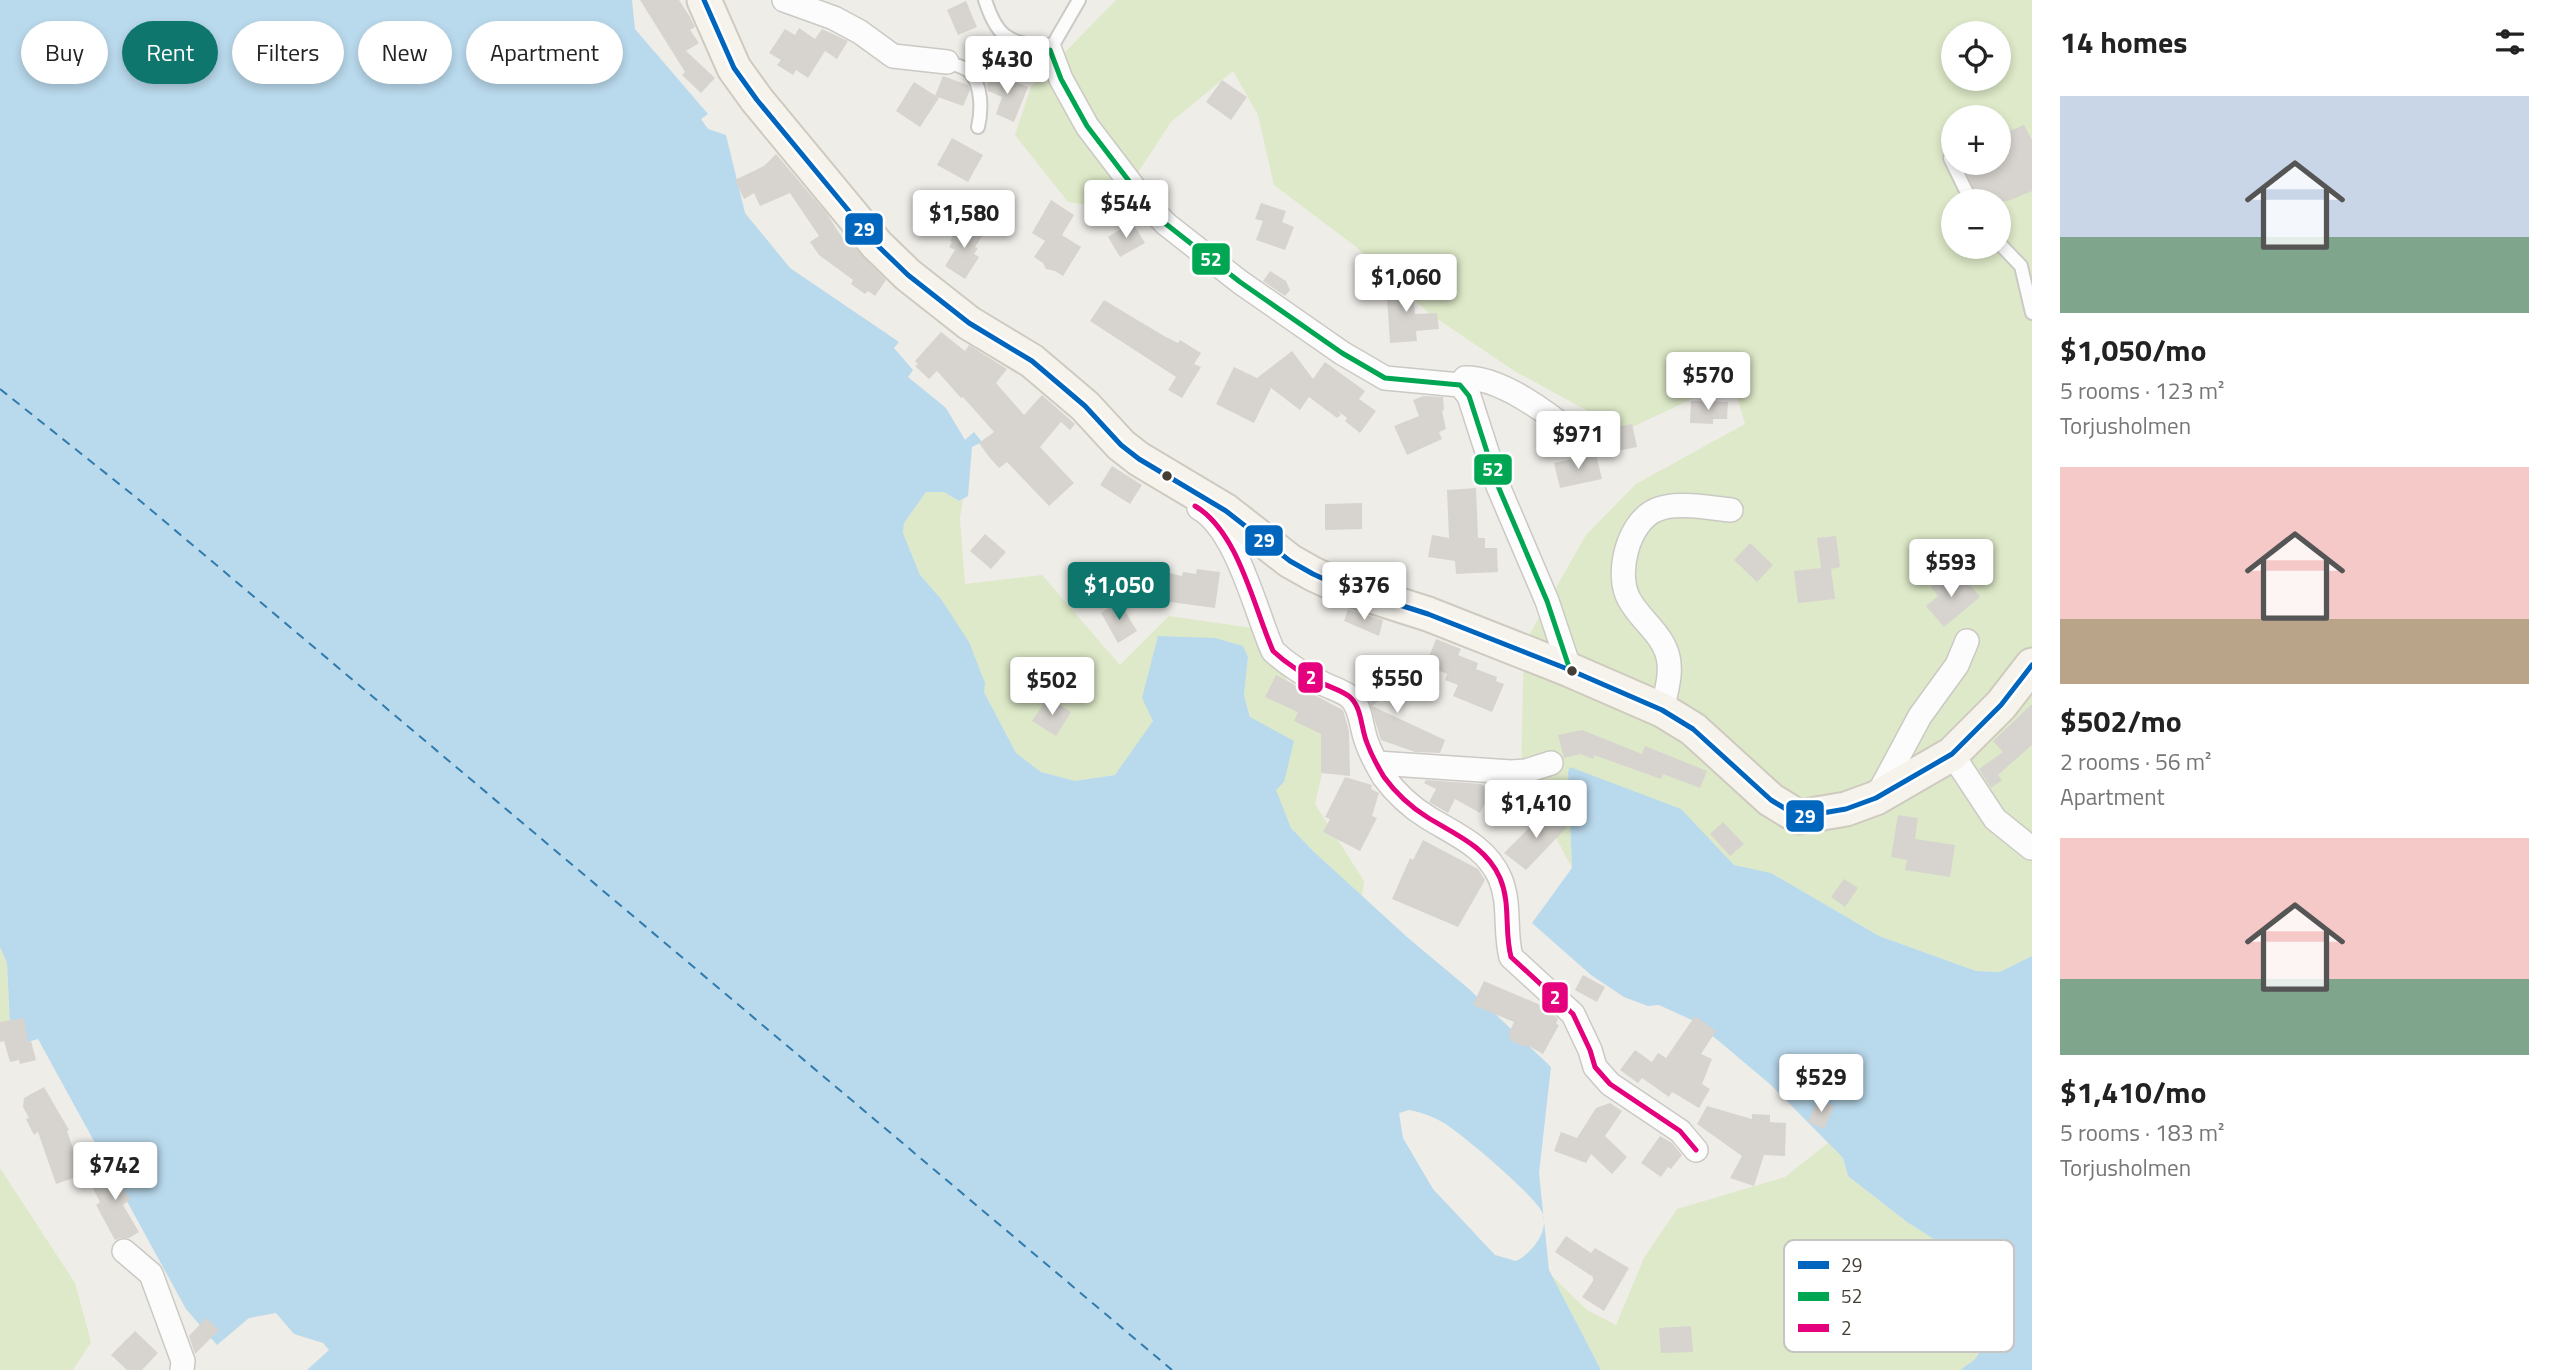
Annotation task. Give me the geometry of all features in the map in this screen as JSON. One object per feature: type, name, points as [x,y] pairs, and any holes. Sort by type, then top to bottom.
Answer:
[{"type":"main road","points":[[704,0],[734,68],[757,100],[877,245],[908,275],[969,323],[1032,361],[1085,406],[1121,445],[1160,473],[1226,511],[1290,561],[1313,574],[1337,585],[1428,614],[1662,710],[1693,729],[1771,800],[1799,817],[1846,809],[1876,798],[1952,754],[2001,705],[2032,665]]},
{"type":"street","points":[[784,0],[834,18],[860,32],[893,56],[947,62]]},
{"type":"street","points":[[1050,50],[1061,79],[1087,126],[1145,202],[1166,224],[1240,282],[1342,353],[1385,378],[1460,385],[1469,396],[1498,486],[1547,601],[1570,670]]},
{"type":"street","points":[[1460,385],[1465,378],[1476,377],[1498,384],[1555,418],[1576,436]]},
{"type":"street","points":[[1160,473],[1161,483],[1205,511],[1220,525],[1231,543],[1273,650],[1285,663],[1350,697],[1358,709],[1367,744],[1384,777],[1402,798],[1425,816],[1465,839],[1489,859],[1500,877],[1507,900],[1507,944],[1511,957],[1573,1014],[1590,1050],[1595,1068],[1610,1084],[1680,1131],[1696,1150]]},
{"type":"street","points":[[1662,710],[1669,676],[1668,655],[1658,637],[1629,601],[1624,588],[1626,550],[1638,525],[1656,510],[1684,506],[1731,510]]},
{"type":"street","points":[[1876,798],[1920,716],[1957,665],[1967,641]]},
{"type":"street","points":[[1952,754],[1995,819],[2031,848]]},
{"type":"street","points":[[1377,763],[1511,772],[1526,771],[1551,763]]},
{"type":"street","points":[[124,1251],[151,1274],[183,1361],[182,1370]]},
{"type":"lane","points":[[985,0],[996,30],[1009,39],[1050,50],[1079,0]]},
{"type":"lane","points":[[947,62],[964,68],[976,82],[981,107],[978,127]]},
{"type":"lane","points":[[2011,256],[2021,266],[2032,313]]},
{"type":"green space","points":[[1116,0],[2032,0],[2032,956],[2000,972],[1976,971],[1879,936],[1771,873],[1734,865],[1680,809],[1568,772],[1572,868],[1521,772],[1524,644],[1586,535],[1636,484],[1745,424],[1732,380],[1624,431],[1513,370],[1430,314],[1355,246],[1274,185],[1258,115],[1233,71],[1171,122],[1114,209],[1068,202],[1015,135],[1031,87]]},
{"type":"green space","points":[[926,492],[944,492],[959,501],[963,499],[960,519],[965,584],[1042,575],[1120,665],[1169,616],[1252,628],[1329,744],[1315,804],[1364,881],[1362,896],[1291,828],[1275,790],[1244,696],[1248,657],[1153,721],[1116,775],[1075,781],[1041,772],[1016,753],[941,599],[920,575],[903,533],[904,523]]},
{"type":"green space","points":[[0,947],[7,963],[10,1036],[0,1033]]},
{"type":"green space","points":[[1828,1143],[1843,1158],[1848,1176],[1907,1222],[1935,1240],[1784,1240],[1784,1352],[1979,1352],[1975,1359],[1961,1370],[1601,1370],[1552,1276],[1587,1310],[1616,1325],[1644,1258],[1677,1209],[1785,1177]]},
{"type":"green space","points":[[0,1168],[75,1283],[91,1342],[73,1370],[0,1370]]},
{"type":"water","points":[[0,0],[632,0],[635,29],[708,114],[701,119],[708,129],[726,135],[745,213],[790,268],[899,342],[894,348],[913,370],[908,377],[946,408],[965,440],[974,432],[982,442],[972,447],[968,496],[959,501],[944,492],[926,492],[904,523],[903,533],[920,575],[941,599],[969,642],[985,683],[984,692],[1016,753],[1041,772],[1075,781],[1115,775],[1153,721],[1142,698],[1158,636],[1215,638],[1243,646],[1248,657],[1244,695],[1250,717],[1294,741],[1284,782],[1276,790],[1291,828],[1551,1067],[1539,1173],[1544,1217],[1528,1194],[1498,1166],[1440,1121],[1409,1110],[1399,1113],[1403,1138],[1433,1189],[1495,1255],[1516,1261],[1522,1258],[1537,1242],[1544,1222],[1549,1270],[1601,1370],[307,1370],[329,1350],[323,1343],[294,1334],[276,1313],[249,1318],[217,1345],[186,1309],[38,1039],[11,1047],[7,963],[0,947]]},
{"type":"water","points":[[1570,767],[1681,809],[1734,865],[1771,873],[1879,936],[1976,971],[2000,972],[2032,956],[2032,1370],[1961,1370],[1979,1352],[2014,1352],[2014,1240],[1935,1240],[1907,1222],[1848,1176],[1843,1158],[1771,1085],[1720,1042],[1692,1020],[1659,1005],[1648,1006],[1624,997],[1591,975],[1532,923],[1572,868]]},
{"type":"building","points":[[640,0],[679,0],[695,27],[690,30],[699,43],[686,51],[715,78],[701,93],[682,75],[685,72]]},
{"type":"building","points":[[966,1],[977,27],[958,35],[947,10]]},
{"type":"building","points":[[799,28],[815,39],[822,29],[848,41],[837,59],[825,51],[808,78],[796,70],[793,75],[777,65],[781,60],[769,53],[785,29],[795,35]]},
{"type":"building","points":[[992,73],[1028,87],[1014,122],[996,114],[1002,97],[988,91]]},
{"type":"building","points":[[943,76],[968,85],[970,90],[963,106],[935,96]]},
{"type":"building","points":[[1222,80],[1247,97],[1231,120],[1206,102]]},
{"type":"building","points":[[914,82],[939,98],[920,127],[896,111]]},
{"type":"building","points":[[2024,125],[2032,140],[2032,191],[2011,200],[2011,189],[1974,189],[1967,175],[2011,175],[2011,130]]},
{"type":"building","points":[[952,138],[983,155],[968,182],[937,165]]},
{"type":"building","points":[[776,154],[827,214],[843,239],[886,280],[875,296],[868,291],[865,294],[851,284],[853,280],[819,255],[810,242],[819,236],[790,193],[760,206],[754,193],[744,199],[735,180],[764,166]]},
{"type":"building","points":[[1051,200],[1074,215],[1062,235],[1081,247],[1063,276],[1046,269],[1043,263],[1034,257],[1045,241],[1032,233]]},
{"type":"building","points":[[1261,203],[1286,211],[1282,222],[1294,227],[1285,250],[1256,240],[1263,221],[1255,219]]},
{"type":"building","points":[[961,222],[983,235],[975,247],[978,248],[974,254],[979,257],[965,279],[945,266],[955,250],[949,247],[952,242],[950,241]]},
{"type":"building","points":[[1132,222],[1145,243],[1120,257],[1108,237]]},
{"type":"building","points":[[1270,271],[1286,281],[1290,290],[1285,296],[1263,281]]},
{"type":"building","points":[[1412,280],[1415,314],[1437,313],[1439,329],[1416,331],[1417,341],[1390,343],[1386,282]]},
{"type":"building","points":[[1104,300],[1164,336],[1178,343],[1180,340],[1201,353],[1194,364],[1201,367],[1182,398],[1168,390],[1176,377],[1090,321]]},
{"type":"building","points":[[941,332],[965,351],[969,345],[1007,369],[996,383],[1024,415],[1042,395],[1075,424],[1070,430],[1061,422],[1040,447],[1074,483],[1049,506],[1007,462],[999,468],[990,458],[979,443],[994,432],[963,397],[961,398],[937,371],[929,379],[915,366],[918,364],[915,361]]},
{"type":"building","points":[[1292,351],[1313,379],[1325,362],[1365,391],[1359,399],[1376,411],[1360,433],[1345,421],[1347,418],[1338,411],[1341,415],[1337,418],[1309,397],[1300,410],[1271,388],[1254,423],[1216,404],[1234,367],[1257,378]]},
{"type":"building","points":[[1424,396],[1443,397],[1442,411],[1446,429],[1439,432],[1442,439],[1407,455],[1394,426],[1419,416],[1413,400]]},
{"type":"building","points":[[1691,401],[1728,402],[1727,419],[1713,419],[1713,424],[1690,423]]},
{"type":"building","points":[[1632,424],[1637,447],[1612,452],[1607,429]]},
{"type":"building","points":[[1596,454],[1602,479],[1560,488],[1554,463]]},
{"type":"building","points":[[1112,466],[1142,485],[1130,504],[1100,485]]},
{"type":"building","points":[[1476,488],[1478,538],[1485,538],[1485,548],[1497,548],[1498,572],[1456,574],[1455,561],[1428,557],[1432,535],[1449,538],[1447,490]]},
{"type":"building","points":[[1362,503],[1362,529],[1325,530],[1325,504]]},
{"type":"building","points":[[985,534],[1006,552],[991,569],[970,551]]},
{"type":"building","points":[[1836,536],[1840,567],[1831,569],[1835,599],[1798,603],[1794,571],[1821,568],[1817,538]]},
{"type":"building","points":[[1750,543],[1773,565],[1757,582],[1734,560]]},
{"type":"building","points":[[1147,568],[1182,576],[1183,572],[1196,574],[1197,569],[1220,572],[1215,608],[1140,598]]},
{"type":"building","points":[[1946,574],[1954,583],[1963,576],[1980,597],[1944,627],[1926,606],[1938,596],[1931,587]]},
{"type":"building","points":[[1119,601],[1137,631],[1118,643],[1101,613]]},
{"type":"building","points":[[1348,609],[1383,620],[1379,636],[1344,621]]},
{"type":"building","points":[[1436,639],[1461,649],[1458,655],[1478,663],[1476,669],[1497,677],[1496,681],[1504,684],[1492,712],[1453,696],[1458,685],[1445,680],[1447,674],[1433,668],[1437,660],[1429,657]]},
{"type":"building","points":[[1380,655],[1402,682],[1372,706],[1445,740],[1440,753],[1415,752],[1381,740],[1368,698],[1377,680],[1366,666]]},
{"type":"building","points":[[1276,675],[1343,710],[1349,731],[1350,776],[1321,773],[1321,734],[1294,721],[1298,712],[1265,697]]},
{"type":"building","points":[[1048,697],[1071,712],[1056,736],[1032,721]]},
{"type":"building","points":[[2032,704],[2032,745],[1998,775],[2002,780],[1991,788],[1979,769],[2003,752],[1993,741]]},
{"type":"building","points":[[1582,730],[1642,754],[1645,746],[1707,771],[1700,788],[1663,774],[1661,779],[1594,755],[1593,759],[1580,754],[1564,758],[1558,735]]},
{"type":"building","points":[[1345,777],[1372,785],[1371,789],[1379,793],[1372,816],[1377,818],[1360,851],[1323,832],[1330,819],[1325,817]]},
{"type":"building","points":[[1426,780],[1481,784],[1492,790],[1480,813],[1455,799],[1448,813],[1429,802],[1436,789],[1424,783]]},
{"type":"building","points":[[1548,809],[1567,827],[1526,870],[1504,853]]},
{"type":"building","points":[[1898,815],[1918,818],[1915,839],[1955,845],[1950,877],[1905,870],[1907,860],[1891,857]]},
{"type":"building","points":[[1723,822],[1744,844],[1730,856],[1710,834]]},
{"type":"building","points":[[1423,840],[1478,869],[1485,880],[1458,927],[1392,899],[1410,858],[1413,860]]},
{"type":"building","points":[[1844,879],[1858,888],[1845,907],[1831,897]]},
{"type":"building","points":[[1583,975],[1605,987],[1597,1002],[1575,990]]},
{"type":"building","points":[[1484,981],[1545,1007],[1558,1019],[1556,1024],[1559,1025],[1543,1054],[1527,1045],[1526,1047],[1509,1040],[1511,1036],[1508,1035],[1514,1022],[1473,1005]]},
{"type":"building","points":[[1695,1016],[1716,1031],[1701,1054],[1712,1059],[1702,1084],[1710,1089],[1699,1108],[1672,1092],[1669,1097],[1642,1078],[1638,1083],[1620,1070],[1635,1050],[1652,1062],[1658,1053],[1666,1058]]},
{"type":"building","points":[[24,1018],[28,1042],[31,1041],[36,1060],[20,1064],[19,1060],[10,1062],[4,1041],[0,1042],[0,1022]]},
{"type":"building","points":[[44,1087],[69,1130],[67,1131],[82,1175],[56,1184],[38,1132],[34,1135],[23,1107],[24,1098]]},
{"type":"building","points":[[1818,1099],[1834,1107],[1824,1129],[1808,1122]]},
{"type":"building","points":[[1610,1103],[1622,1111],[1605,1136],[1627,1157],[1612,1174],[1591,1154],[1586,1163],[1554,1151],[1561,1132],[1577,1138],[1596,1108]]},
{"type":"building","points":[[1707,1106],[1752,1119],[1752,1114],[1770,1115],[1770,1122],[1786,1123],[1785,1156],[1764,1155],[1754,1186],[1730,1178],[1742,1156],[1697,1124]]},
{"type":"building","points":[[1660,1136],[1672,1143],[1682,1155],[1661,1177],[1641,1163]]},
{"type":"building","points":[[123,1164],[132,1180],[122,1186],[130,1200],[123,1205],[139,1232],[129,1238],[115,1240],[96,1205],[100,1202],[89,1181]]},
{"type":"building","points":[[1566,1236],[1591,1253],[1595,1248],[1629,1268],[1604,1311],[1582,1297],[1593,1277],[1555,1252]]},
{"type":"building","points":[[206,1318],[219,1330],[195,1354],[189,1336]]},
{"type":"building","points":[[1691,1326],[1693,1352],[1661,1353],[1659,1328]]},
{"type":"building","points":[[135,1331],[158,1353],[142,1370],[127,1370],[111,1355]]},
{"type":"ferry route","points":[[0,389],[138,499],[1172,1370]]},
{"type":"transit line","name":"29","points":[[704,0],[734,68],[757,100],[877,245],[908,275],[969,323],[1032,361],[1085,406],[1121,445],[1139,459],[1226,511],[1290,561],[1313,574],[1337,585],[1428,614],[1662,710],[1693,729],[1771,800],[1799,817],[1846,809],[1876,798],[1952,754],[2001,705],[2032,665]]},
{"type":"transit line","name":"52","points":[[1050,50],[1061,79],[1087,126],[1145,202],[1166,224],[1240,282],[1342,353],[1385,378],[1460,385],[1469,396],[1498,486],[1547,601],[1570,670]]},
{"type":"transit line","name":"2","points":[[1195,506],[1223,533],[1233,551],[1273,651],[1303,673],[1351,698],[1361,719],[1370,752],[1388,783],[1415,809],[1478,849],[1494,867],[1505,898],[1511,957],[1573,1014],[1595,1067],[1610,1084],[1680,1131],[1696,1150]]}]
